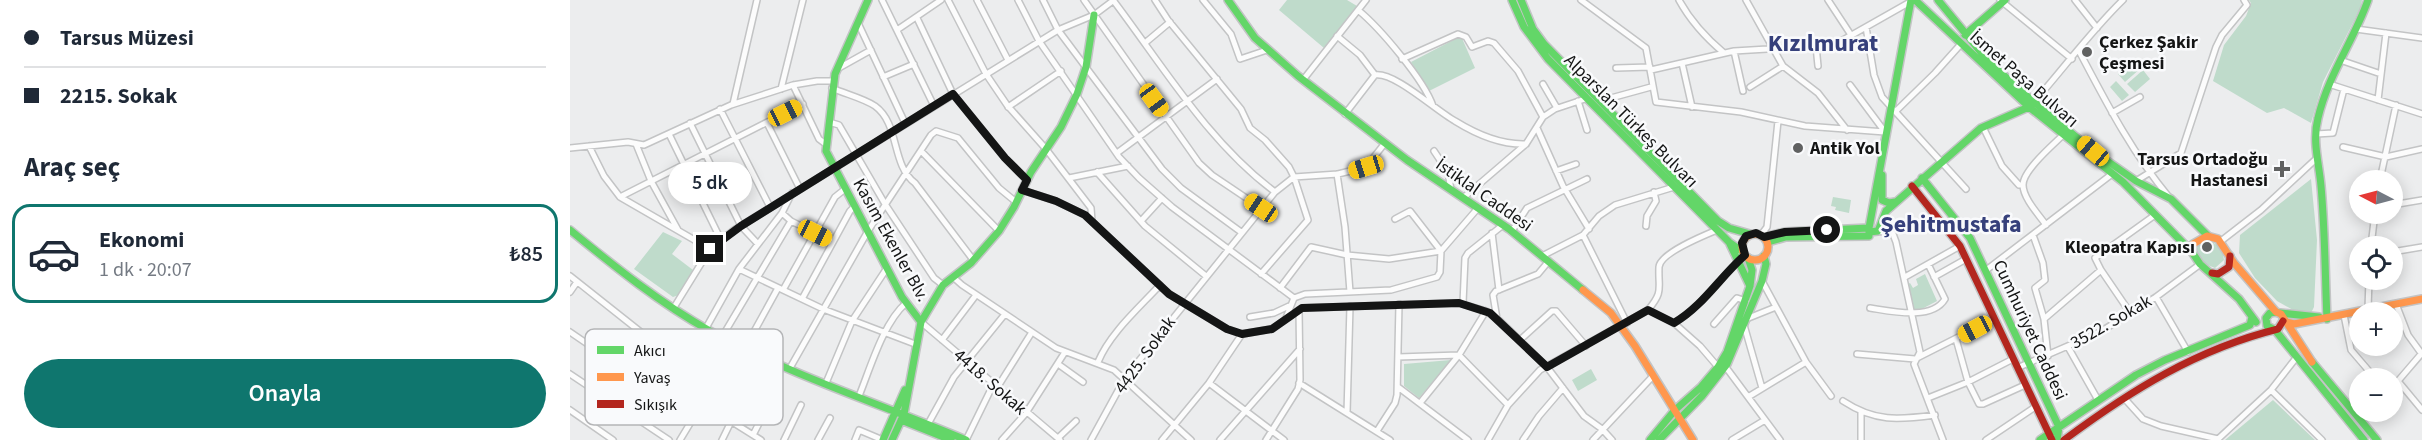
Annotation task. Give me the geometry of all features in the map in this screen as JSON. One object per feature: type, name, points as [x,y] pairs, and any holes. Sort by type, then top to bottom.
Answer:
[{"type":"street","points":[[733,105],[757,0]]},
{"type":"street","points":[[782,89],[803,0]]},
{"type":"street","name":"Kasım Ekenler Blv.","points":[[868,0],[837,69],[833,85],[826,151],[906,303],[921,322]]},
{"type":"street","points":[[882,0],[934,106]]},
{"type":"street","points":[[897,30],[941,0]]},
{"type":"street","points":[[948,0],[986,74],[1008,106],[1046,149],[1091,208],[1092,221]]},
{"type":"street","points":[[977,0],[1008,60]]},
{"type":"street","points":[[1018,0],[1039,41],[1128,166],[1162,198],[1294,298]]},
{"type":"street","points":[[1043,0],[1058,30],[1162,169],[1181,188],[1241,232]]},
{"type":"street","points":[[1084,0],[1199,162],[1212,175],[1261,208]]},
{"type":"street","points":[[1102,0],[1102,8]]},
{"type":"street","points":[[673,309],[710,249],[741,226],[1039,41],[1058,30],[1094,15],[1113,0],[1210,130],[1246,168],[1275,192]]},
{"type":"street","points":[[1155,0],[1170,22],[1241,109],[1250,128],[1276,152],[1294,177],[1308,220],[1261,274]]},
{"type":"street","points":[[1203,0],[1231,34],[1240,59],[1267,50]]},
{"type":"street","name":"İstiklal Caddesi","points":[[1228,0],[1255,38],[1303,80],[1385,143],[1512,231],[1624,324],[1693,440]]},
{"type":"street","points":[[1303,80],[1366,0]]},
{"type":"street","name":"Alparslan Türkeş Bulvarı","points":[[1512,0],[1533,42],[1744,256]]},
{"type":"street","name":"Alparslan Türkeş Bulvarı","points":[[1521,0],[1533,28],[1544,44],[1718,221],[1730,228],[1750,234]]},
{"type":"street","points":[[1583,0],[1646,48],[1651,87],[1656,102],[1741,112],[1778,121],[1847,130],[1885,132]]},
{"type":"street","points":[[1679,0],[1688,17],[1705,38],[1724,53]]},
{"type":"street","points":[[1754,0],[1746,2],[1783,66],[1818,93],[1847,130]]},
{"type":"street","points":[[1828,0],[1851,35]]},
{"type":"street","points":[[1938,0],[1989,62],[2032,105],[2136,182],[2171,199]]},
{"type":"street","points":[[2075,0],[2097,28]]},
{"type":"street","points":[[1878,231],[1886,211],[1940,162],[1983,127],[2032,105],[2123,0]]},
{"type":"street","points":[[2136,182],[2148,172],[2181,153],[2216,47],[2222,35],[2247,5],[2244,0]]},
{"type":"street","points":[[2327,319],[2321,185],[2317,158],[2317,120],[2329,84],[2368,0]]},
{"type":"street","points":[[1616,68],[1650,68],[1734,51],[1816,46],[1843,40],[1912,1]]},
{"type":"street","points":[[1650,440],[1675,410],[1722,367],[1750,286],[1752,276],[1744,256],[1744,240],[1750,234],[1764,238],[1869,236],[1885,132],[1893,108],[1912,1]]},
{"type":"street","name":"İsmet Paşa Bulvarı","points":[[1912,1],[2112,174],[2192,252],[2199,265],[2251,312],[2253,324]]},
{"type":"street","points":[[1965,35],[2002,1],[2072,59]]},
{"type":"street","points":[[1358,10],[1376,25],[1428,93],[1433,106]]},
{"type":"street","points":[[892,440],[903,417],[921,322],[943,285],[974,261],[999,231],[1027,180],[1061,127],[1077,94],[1086,67],[1094,15]]},
{"type":"street","points":[[917,18],[953,94],[1005,158],[1027,180]]},
{"type":"street","points":[[1145,43],[1170,22]]},
{"type":"street","points":[[858,23],[905,123]]},
{"type":"street","points":[[1866,27],[1877,87],[1882,97],[1966,189]]},
{"type":"street","points":[[2356,29],[2422,38]]},
{"type":"street","points":[[2378,100],[2386,33]]},
{"type":"street","points":[[1402,59],[1458,34],[1466,37],[1472,46],[1488,41],[1494,43],[1518,71],[1543,117]]},
{"type":"street","points":[[1337,36],[1360,55],[1375,75]]},
{"type":"street","points":[[1893,108],[1935,73],[1961,44]]},
{"type":"street","points":[[1816,46],[1818,66]]},
{"type":"street","points":[[837,69],[871,50]]},
{"type":"street","points":[[1734,51],[1743,91]]},
{"type":"street","points":[[2079,51],[2112,113],[2148,172],[2208,236],[2221,241],[2276,312],[2281,315],[2311,360],[2349,403]]},
{"type":"street","points":[[2340,60],[2381,74]]},
{"type":"street","points":[[1682,63],[1692,107]]},
{"type":"street","points":[[884,77],[914,64]]},
{"type":"street","points":[[1750,87],[1783,66]]},
{"type":"street","points":[[1008,106],[1061,71]]},
{"type":"street","points":[[1375,75],[1388,75],[1456,122],[1497,141],[1526,144]]},
{"type":"street","points":[[1345,114],[1375,75]]},
{"type":"street","points":[[1117,153],[1217,79]]},
{"type":"street","points":[[570,148],[652,143],[720,110],[793,85],[817,81],[833,85],[875,106],[883,115],[905,176],[915,183],[974,261]]},
{"type":"street","points":[[1543,84],[1557,108]]},
{"type":"street","points":[[2329,84],[2422,114]]},
{"type":"street","points":[[793,85],[819,139],[827,146]]},
{"type":"street","points":[[1850,85],[1885,132]]},
{"type":"street","points":[[1600,101],[1651,87]]},
{"type":"street","points":[[2316,134],[2332,133],[2344,89]]},
{"type":"street","points":[[1463,198],[1526,144],[1543,117],[1557,108],[1588,98]]},
{"type":"street","points":[[2112,113],[2140,98]]},
{"type":"street","points":[[1578,101],[1587,130]]},
{"type":"street","points":[[620,197],[803,104]]},
{"type":"street","points":[[2383,170],[2396,105]]},
{"type":"street","points":[[720,110],[770,207]]},
{"type":"street","points":[[1659,440],[1702,396],[1722,367],[1745,322],[1762,281],[1766,264],[1764,256],[1768,247],[1764,238],[1778,121]]},
{"type":"street","points":[[829,122],[839,125],[885,204],[934,278],[943,285]]},
{"type":"street","points":[[690,123],[741,226],[758,244]]},
{"type":"street","points":[[766,123],[800,189]]},
{"type":"street","points":[[1983,127],[2002,166],[2019,185],[2023,185]]},
{"type":"street","points":[[1536,128],[1565,189],[1589,229]]},
{"type":"street","points":[[790,368],[868,231],[936,130],[958,138],[999,188],[1016,202]]},
{"type":"street","points":[[669,134],[722,240]]},
{"type":"street","points":[[2046,225],[2024,192],[2023,185],[2035,162],[2064,134]]},
{"type":"street","points":[[1294,177],[1336,174],[1366,167],[1385,143]]},
{"type":"street","points":[[636,144],[651,181],[679,231]]},
{"type":"street","points":[[589,146],[604,176],[620,197],[710,249]]},
{"type":"street","points":[[2343,147],[2386,157],[2422,149]]},
{"type":"street","points":[[921,150],[999,231]]},
{"type":"street","points":[[1434,151],[1448,172],[1451,190]]},
{"type":"street","points":[[1882,152],[1882,200],[1889,203],[1895,202]]},
{"type":"street","points":[[2221,241],[2260,210],[2317,158]]},
{"type":"street","points":[[1556,171],[1576,164]]},
{"type":"street","points":[[1069,178],[1128,166]]},
{"type":"street","points":[[1097,172],[1141,221],[1206,276]]},
{"type":"street","points":[[1336,174],[1345,227],[1350,292]]},
{"type":"street","points":[[1975,279],[2112,174]]},
{"type":"street","name":"4425. Sokak","points":[[1091,440],[1125,378],[1261,208],[1275,192],[1294,177]]},
{"type":"street","points":[[1512,231],[1527,208],[1587,178]]},
{"type":"street","name":"Cumhuriyet Caddesi","points":[[1922,178],[1970,238],[2059,427],[2057,440]]},
{"type":"street","name":"Cumhuriyet Caddesi","points":[[1912,186],[1960,246],[2050,437]]},
{"type":"street","points":[[1542,256],[1583,235],[1599,216],[1615,205],[1674,187]]},
{"type":"street","points":[[756,329],[835,197],[845,189]]},
{"type":"street","points":[[1022,190],[1070,207],[1092,221],[1183,304],[1227,329],[1242,334],[1272,329],[1299,310],[1350,306],[1463,303],[1486,311],[1497,318],[1547,367],[1584,416],[1602,429],[1612,440]]},
{"type":"street","points":[[1646,226],[1647,216],[1656,201],[1654,192]]},
{"type":"street","points":[[570,230],[620,271],[673,309],[706,328],[739,269],[782,213],[792,193]]},
{"type":"street","points":[[1141,221],[1162,198]]},
{"type":"street","points":[[2403,203],[2422,200]]},
{"type":"street","points":[[802,299],[850,211],[855,206]]},
{"type":"street","points":[[1286,318],[1294,298],[1315,292],[1390,290],[1437,277],[1440,272],[1441,250],[1478,208]]},
{"type":"street","points":[[1395,219],[1410,211],[1441,250]]},
{"type":"street","points":[[782,213],[792,221],[833,242]]},
{"type":"street","points":[[2131,314],[2100,270],[2096,258],[2155,215]]},
{"type":"street","points":[[727,329],[792,221]]},
{"type":"street","points":[[1463,303],[1465,258],[1468,253],[1503,225]]},
{"type":"street","points":[[1488,440],[1508,405],[1540,370],[1648,310],[1657,300],[1660,290],[1659,266],[1662,260],[1691,241],[1717,230]]},
{"type":"street","points":[[1869,230],[1893,234],[1905,277],[1920,352],[1914,364],[1943,440]]},
{"type":"street","points":[[1492,233],[1499,290]]},
{"type":"street","points":[[1583,235],[1624,324]]},
{"type":"street","points":[[2033,236],[2043,263],[2045,280],[2035,288],[2044,319],[2048,356]]},
{"type":"street","points":[[2192,252],[2193,244],[2201,237],[2208,236]]},
{"type":"street","points":[[1905,277],[1960,246]]},
{"type":"street","points":[[1280,288],[1311,247],[1347,255],[1389,259],[1441,250]]},
{"type":"street","points":[[2403,250],[2422,247]]},
{"type":"street","points":[[2210,273],[2224,272],[2231,262],[2229,254]]},
{"type":"street","points":[[1744,256],[1756,260],[1764,256]]},
{"type":"street","points":[[1674,323],[1700,305],[1712,288],[1744,256]]},
{"type":"street","points":[[1934,277],[1966,260]]},
{"type":"street","points":[[1497,318],[1493,295],[1499,290],[1538,274],[1548,262]]},
{"type":"street","points":[[1870,308],[1912,315],[1942,304],[1945,299],[1928,264]]},
{"type":"street","name":"3522. Sokak","points":[[2017,368],[2068,347],[2131,314],[2199,265]]},
{"type":"street","points":[[826,383],[852,321],[887,268]]},
{"type":"street","points":[[739,269],[823,309],[915,344]]},
{"type":"street","points":[[2044,319],[2100,270]]},
{"type":"street","points":[[570,276],[637,329]]},
{"type":"street","points":[[952,277],[1065,352],[1098,362],[1125,378],[1173,426],[1191,440]]},
{"type":"street","points":[[1762,281],[1806,362],[1831,396]]},
{"type":"street","points":[[570,292],[577,282]]},
{"type":"street","points":[[1098,362],[1111,340],[1160,285]]},
{"type":"street","points":[[942,340],[976,295]]},
{"type":"street","points":[[2156,297],[2188,352]]},
{"type":"street","points":[[1714,324],[1737,298],[1746,301]]},
{"type":"street","points":[[2403,303],[2422,299]]},
{"type":"street","points":[[859,396],[885,334],[900,308],[906,303]]},
{"type":"street","points":[[1377,431],[1395,404],[1398,387],[1399,304]]},
{"type":"street","points":[[1250,317],[1274,313],[1289,306]]},
{"type":"street","points":[[1347,413],[1350,306]]},
{"type":"street","points":[[1745,322],[1776,307]]},
{"type":"street","points":[[1266,440],[1294,397],[1299,383],[1299,310]]},
{"type":"street","points":[[1648,310],[1674,323],[1722,367],[1780,440]]},
{"type":"street","points":[[1420,403],[1459,355],[1486,311]]},
{"type":"street","points":[[1520,340],[1552,311],[1556,311],[1586,346]]},
{"type":"street","points":[[2040,440],[2050,437],[2059,427],[2136,375],[2266,318],[2270,313],[2327,319]]},
{"type":"street","points":[[928,424],[954,378],[1005,314]]},
{"type":"street","points":[[2283,321],[2294,324],[2349,314]]},
{"type":"street","points":[[2344,315],[2351,350],[2366,368]]},
{"type":"street","points":[[2266,318],[2267,326],[2275,330],[2364,440]]},
{"type":"street","points":[[1857,354],[1915,359],[1994,319]]},
{"type":"street","points":[[2064,440],[2172,368],[2241,339],[2280,328],[2283,321]]},
{"type":"street","name":"4418. Sokak","points":[[921,322],[1059,439]]},
{"type":"street","points":[[1745,322],[1762,388]]},
{"type":"street","points":[[2403,322],[2408,335],[2421,353],[2403,373]]},
{"type":"street","points":[[570,332],[585,342]]},
{"type":"street","points":[[903,417],[928,424],[966,440],[995,386],[1032,332]]},
{"type":"street","points":[[1162,440],[1209,383],[1242,334]]},
{"type":"street","points":[[1956,339],[1968,382],[1979,404],[2025,386]]},
{"type":"street","points":[[2068,347],[2098,400]]},
{"type":"street","points":[[1220,440],[1300,349]]},
{"type":"street","points":[[1002,440],[1026,413],[1065,352]]},
{"type":"street","points":[[1398,357],[1459,355],[1508,405]]},
{"type":"street","points":[[2124,398],[2143,419],[2218,440],[2271,390],[2296,358]]},
{"type":"street","points":[[1928,398],[1968,382],[2013,359]]},
{"type":"street","points":[[1748,397],[1806,362]]},
{"type":"street","points":[[1058,364],[1083,382]]},
{"type":"street","points":[[783,365],[895,412],[951,440]]},
{"type":"street","points":[[1283,367],[1290,365],[1297,369],[1300,375]]},
{"type":"street","points":[[570,374],[585,384]]},
{"type":"street","points":[[855,440],[859,430],[881,439],[912,376]]},
{"type":"street","points":[[1593,440],[1653,376]]},
{"type":"street","points":[[1209,383],[1284,440]]},
{"type":"street","points":[[1299,383],[1390,440]]},
{"type":"street","points":[[1398,387],[1468,440]]},
{"type":"street","points":[[1523,440],[1539,416],[1563,388]]},
{"type":"street","points":[[2403,389],[2419,402],[2422,410]]},
{"type":"street","points":[[2271,390],[2322,440]]},
{"type":"street","points":[[1843,401],[1861,412],[1899,420],[1935,415]]},
{"type":"street","points":[[784,440],[801,405]]},
{"type":"street","points":[[1986,440],[2035,407]]},
{"type":"street","points":[[570,410],[585,420]]},
{"type":"street","points":[[1861,412],[1861,440]]},
{"type":"street","points":[[818,440],[830,418]]},
{"type":"street","points":[[1732,440],[1765,420]]},
{"type":"street","points":[[1059,439],[1076,421]]},
{"type":"street","points":[[2364,422],[2377,440]]},
{"type":"street","points":[[592,425],[614,440]]},
{"type":"street","points":[[646,425],[669,440]]},
{"type":"street","points":[[680,440],[689,425]]},
{"type":"street","points":[[723,440],[731,425]]},
{"type":"street","points":[[738,425],[761,440]]},
{"type":"street","points":[[753,435],[758,425]]},
{"type":"green space","points":[[1287,0],[1347,0],[1357,6],[1324,48],[1279,10]]},
{"type":"green space","points":[[2249,0],[2362,0],[2361,7],[2323,82],[2311,123],[2284,108],[2267,113],[2213,81],[2224,45],[2246,16],[2251,3]]},
{"type":"green space","points":[[1461,36],[1475,68],[1429,91],[1411,62]]},
{"type":"green space","points":[[2134,60],[2141,68],[2125,82],[2118,74]]},
{"type":"green space","points":[[2143,70],[2150,79],[2135,92],[2127,84]]},
{"type":"green space","points":[[2116,81],[2129,95],[2122,101],[2110,87]]},
{"type":"green space","points":[[2311,179],[2317,240],[2314,307],[2311,313],[2293,310],[2277,301],[2255,278],[2239,253],[2240,235]]},
{"type":"green space","points":[[1833,197],[1851,200],[1849,213],[1835,210],[1836,207],[1831,206]]},
{"type":"green space","points":[[663,232],[682,241],[672,254],[693,270],[679,295],[673,297],[634,269]]},
{"type":"green space","points":[[2207,238],[2222,249],[2224,260],[2215,268],[2208,265],[2197,254],[2195,246]]},
{"type":"green space","points":[[1925,274],[1937,301],[1916,312],[1913,310],[1905,286],[1910,283],[1913,288],[1918,285],[1916,279]]},
{"type":"green space","points":[[1451,360],[1419,398],[1404,386],[1404,364]]},
{"type":"green space","points":[[1591,369],[1597,380],[1578,391],[1572,380]]},
{"type":"green space","points":[[2273,400],[2315,440],[2225,440]]},
{"type":"traffic: fast","points":[[868,0],[835,74],[826,151],[902,297],[921,322]]},
{"type":"traffic: fast","points":[[1228,0],[1255,38],[1298,76],[1407,160],[1509,229],[1583,290]]},
{"type":"traffic: fast","points":[[1512,0],[1524,27],[1548,59],[1729,242],[1743,252]]},
{"type":"traffic: fast","points":[[1521,0],[1533,29],[1544,44],[1718,221],[1729,228],[1750,234]]},
{"type":"traffic: fast","points":[[1869,228],[1911,0]]},
{"type":"traffic: fast","points":[[1915,0],[2029,107],[2123,182],[2192,252],[2200,264],[2239,299],[2256,322]]},
{"type":"traffic: fast","points":[[1938,0],[1989,62],[2028,97],[2093,151],[2136,181],[2171,199],[2208,236]]},
{"type":"traffic: fast","points":[[1965,35],[2005,0]]},
{"type":"traffic: fast","points":[[2327,319],[2316,127],[2328,87],[2368,0]]},
{"type":"traffic: fast","points":[[892,440],[904,414],[921,322],[943,285],[971,263],[999,231],[1031,172],[1061,127],[1077,94],[1086,67],[1094,15]]},
{"type":"traffic: fast","points":[[1764,237],[1785,232],[1869,228],[1869,232],[1878,231],[1886,211],[1981,128],[2031,106]]},
{"type":"traffic: fast","points":[[1882,175],[1882,200],[1889,203],[1895,202]]},
{"type":"traffic: fast","points":[[1922,178],[1970,238],[2059,427],[2057,440]]},
{"type":"traffic: fast","points":[[570,230],[621,271],[707,329]]},
{"type":"traffic: fast","points":[[1768,242],[1786,237],[1869,236],[1869,232]]},
{"type":"traffic: fast","points":[[1730,244],[1750,286]]},
{"type":"traffic: fast","points":[[1659,440],[1702,396],[1727,364],[1762,281],[1766,264],[1764,256]]},
{"type":"traffic: fast","points":[[1650,440],[1675,410],[1701,387],[1727,352],[1750,286],[1752,270],[1748,258]]},
{"type":"traffic: fast","points":[[2276,312],[2270,313],[2266,318],[2267,326],[2275,330],[2364,440]]},
{"type":"traffic: fast","points":[[2280,313],[2319,317]]},
{"type":"traffic: fast","points":[[2040,440],[2136,375],[2165,360],[2250,325],[2252,317]]},
{"type":"traffic: fast","points":[[2312,362],[2377,440]]},
{"type":"traffic: fast","points":[[783,366],[966,440]]},
{"type":"traffic: fast","points":[[883,440],[905,390]]},
{"type":"traffic: fast","points":[[901,420],[951,440]]},
{"type":"traffic: slow","points":[[1755,234],[1764,238],[1768,247],[1764,256],[1755,260],[1746,256],[1742,247],[1746,238],[1755,234]]},
{"type":"traffic: slow","points":[[2192,252],[2193,244],[2207,236],[2218,239],[2234,263],[2276,312],[2281,314],[2312,362]]},
{"type":"traffic: slow","points":[[1583,290],[1611,313],[1635,346],[1693,440]]},
{"type":"traffic: slow","points":[[2283,321],[2294,324],[2422,299]]},
{"type":"traffic: jam","points":[[1912,186],[1960,246],[2052,440]]},
{"type":"traffic: jam","points":[[2212,273],[2218,274],[2229,267],[2230,256]]},
{"type":"traffic: jam","points":[[2064,440],[2114,405],[2165,374],[2220,348],[2278,329],[2283,321]]},
{"type":"place","name":"Çerkez Şakir Çeşmesi","points":[[2087,52]]},
{"type":"place","name":"Antik Yol","points":[[1798,148]]},
{"type":"place","name":"Tarsus Ortadoğu Hastanesi","points":[[2282,169]]},
{"type":"place","name":"Kleopatra Kapısı","points":[[2207,247]]},
{"type":"district","name":"Kızılmurat","points":[[1823,43]]},
{"type":"district","name":"Şehitmustafa","points":[[1951,224]]},
{"type":"route","points":[[710,249],[734,230],[953,94],[1005,158],[1027,180],[1022,190],[1056,201],[1085,215],[1169,294],[1227,329],[1242,334],[1272,329],[1302,308],[1427,302],[1459,303],[1490,313],[1547,367],[1648,310],[1674,323],[1687,316],[1700,305],[1730,268],[1745,255],[1742,243],[1750,234],[1761,234],[1764,237],[1785,232],[1827,230]]}]
